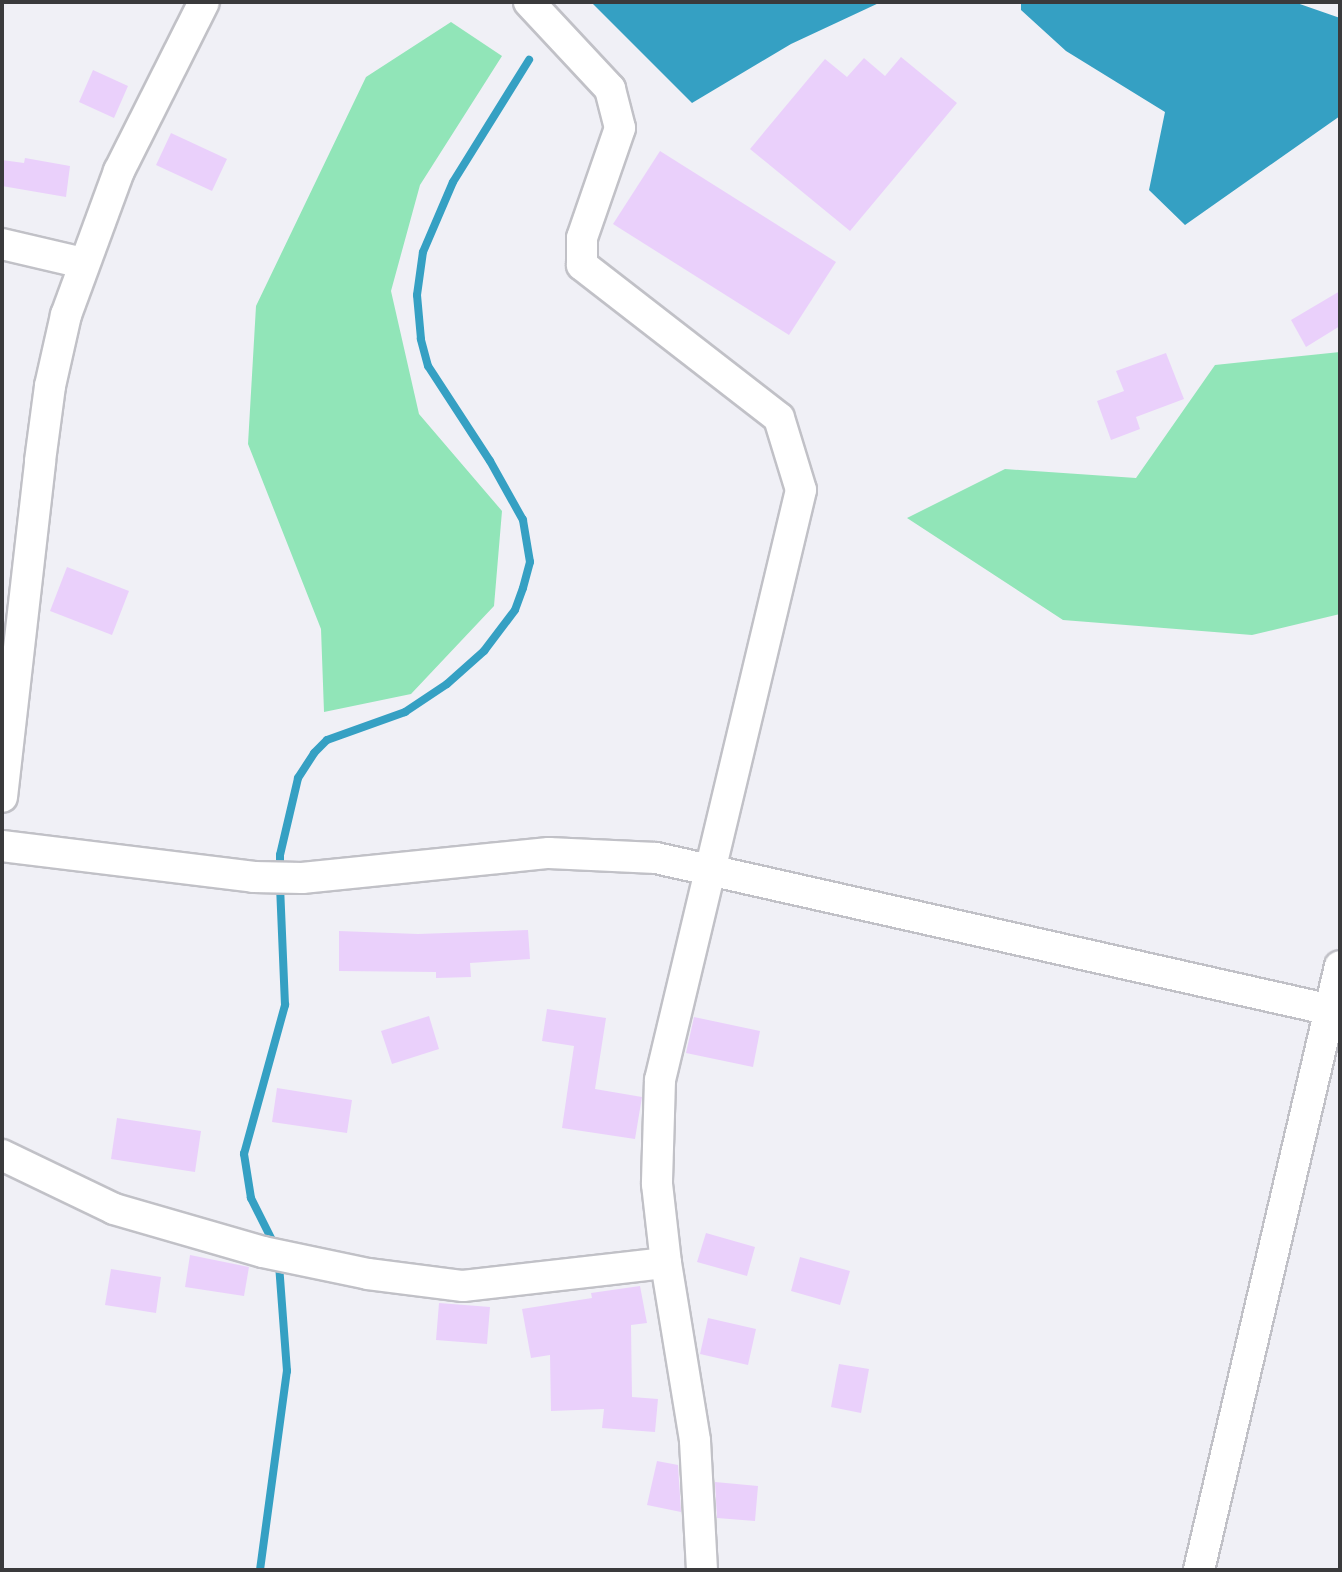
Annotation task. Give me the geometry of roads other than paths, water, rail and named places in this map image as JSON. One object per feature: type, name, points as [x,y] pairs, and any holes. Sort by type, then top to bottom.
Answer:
[{"type":"street","points":[[2,797],[50,386],[83,263],[119,171],[204,2]]},
{"type":"street","points":[[529,2],[610,89],[620,128],[582,238],[582,265],[779,418],[801,490],[708,868],[660,1080],[657,1184],[666,1263],[695,1441],[702,1570]]},
{"type":"street","points":[[2,244],[83,263]]},
{"type":"street","points":[[2,846],[254,877],[302,878],[549,853],[656,858],[1335,1010]]},
{"type":"street","points":[[1199,1570],[1335,1010],[1340,966]]},
{"type":"street","points":[[2,1155],[114,1209],[263,1252],[463,1286],[666,1263]]},
{"type":"water","points":[[591,2],[881,2],[791,44],[692,103]]},
{"type":"water","points":[[1021,2],[1294,2],[1340,18],[1340,116],[1185,225],[1149,190],[1165,112],[1066,51],[1021,10]]},
{"type":"waterway","points":[[280,871],[280,855],[298,778],[314,753],[327,740],[405,712],[447,684],[484,651],[515,610],[523,588],[530,562],[523,520],[490,461],[428,366],[421,339],[417,295],[423,252],[453,182],[529,60]]},
{"type":"waterway","points":[[275,1246],[251,1198],[244,1154],[285,1005],[280,884]]},
{"type":"waterway","points":[[260,1570],[287,1371],[279,1264]]}]
